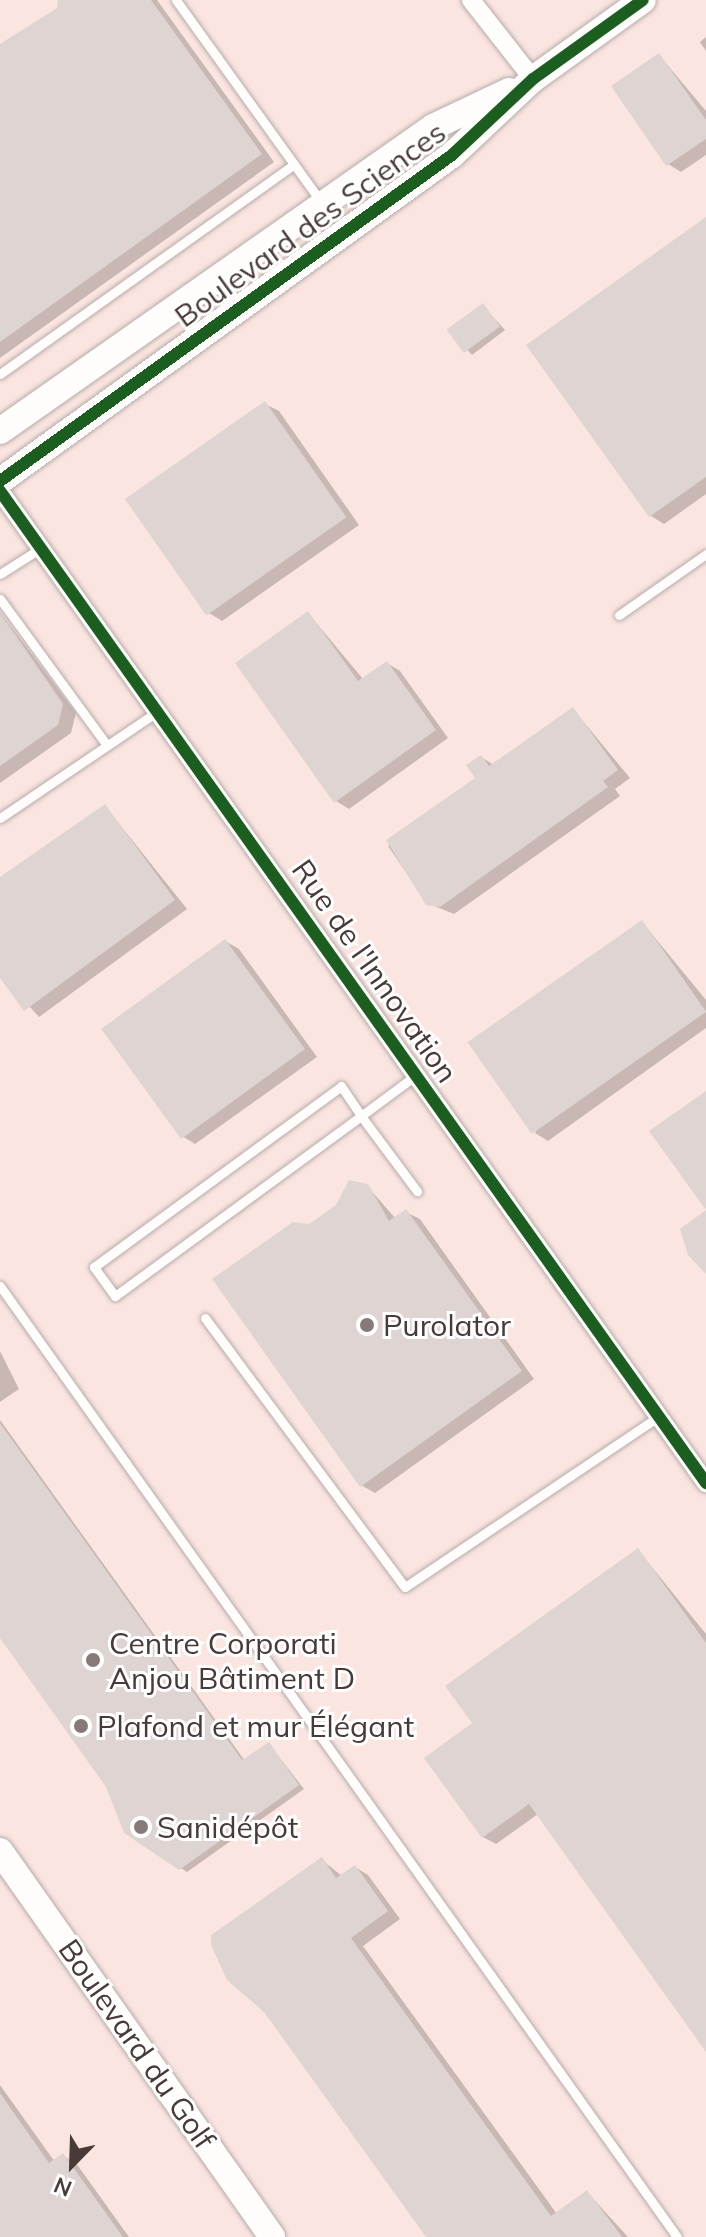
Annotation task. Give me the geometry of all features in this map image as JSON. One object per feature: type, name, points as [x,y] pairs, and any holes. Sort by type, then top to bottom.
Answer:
[{"type":"street","points":[[471,0],[533,79]]},
{"type":"street","name":"Boulevard des Sciences","points":[[0,481],[452,155],[533,79],[643,0]]},
{"type":"street","name":"Boulevard des Sciences","points":[[0,431],[433,127],[533,79]]},
{"type":"street","name":"Rue de l'Innovation","points":[[0,491],[706,1483]]},
{"type":"street","name":"Boulevard du Golf","points":[[0,1851],[272,2237]]},
{"type":"lane","points":[[176,0],[323,205]]},
{"type":"lane","points":[[0,374],[294,164]]},
{"type":"lane","points":[[0,574],[41,548]]},
{"type":"lane","points":[[619,615],[706,554]]},
{"type":"lane","points":[[0,599],[107,745]]},
{"type":"lane","points":[[0,818],[158,711]]},
{"type":"lane","points":[[416,1075],[361,1116],[115,1296],[94,1267],[341,1086],[361,1116],[417,1191]]},
{"type":"lane","points":[[0,1286],[677,2237]]},
{"type":"lane","points":[[205,1318],[405,1587],[659,1416]]},
{"type":"shaded area","points":[[0,0],[706,0],[706,2237],[0,2237]]},
{"type":"building","points":[[58,0],[151,0],[262,154],[0,342],[0,44],[57,8]]},
{"type":"building","points":[[659,53],[706,120],[706,139],[666,166],[611,86]]},
{"type":"building","points":[[706,217],[706,477],[649,517],[526,345]]},
{"type":"building","points":[[483,303],[500,326],[464,353],[447,329]]},
{"type":"building","points":[[265,401],[346,517],[206,615],[125,499]]},
{"type":"building","points":[[308,611],[358,681],[387,661],[436,730],[334,803],[235,663]]},
{"type":"building","points":[[0,612],[63,704],[58,725],[0,766]]},
{"type":"building","points":[[573,707],[618,770],[603,781],[608,787],[440,907],[426,905],[386,840],[475,778],[466,765],[481,755],[489,766]]},
{"type":"building","points":[[105,804],[175,900],[24,1011],[0,978],[0,877]]},
{"type":"building","points":[[642,920],[706,1012],[532,1134],[468,1042]]},
{"type":"building","points":[[225,939],[305,1049],[181,1139],[101,1029]]},
{"type":"building","points":[[706,1091],[706,1210],[649,1131]]},
{"type":"building","name":"Purolator","points":[[349,1180],[368,1184],[389,1221],[406,1209],[522,1371],[360,1487],[212,1279],[293,1222],[309,1224],[336,1205]]},
{"type":"building","points":[[706,1210],[706,1274],[688,1255],[680,1229]]},
{"type":"building","name":"Centre Corporati Anjou Bâtiment D","points":[[0,1423],[242,1760],[269,1742],[299,1785],[179,1870],[124,1833],[106,1787],[0,1638]]},
{"type":"building","points":[[638,1548],[706,1643],[706,2052],[529,1804],[482,1838],[424,1758],[472,1723],[445,1686]]},
{"type":"building","points":[[322,1857],[336,1878],[355,1865],[388,1911],[351,1938],[551,2216],[587,2190],[622,2237],[426,2237],[264,2012],[227,1980],[211,1945],[211,1935]]},
{"type":"building","points":[[0,2093],[49,2163],[63,2153],[123,2237],[0,2237]]},
{"type":"cycle path","points":[[0,481],[452,155],[533,79],[643,0]]},
{"type":"cycle path","points":[[0,491],[706,1483]]},
{"type":"place","name":"Purolator","points":[[367,1325]]},
{"type":"place","name":"Centre Corporati Anjou Bâtiment D","points":[[93,1660]]},
{"type":"place","name":"Plafond et mur Élégant","points":[[81,1726]]},
{"type":"place","name":"Sanidépôt","points":[[141,1827]]}]
